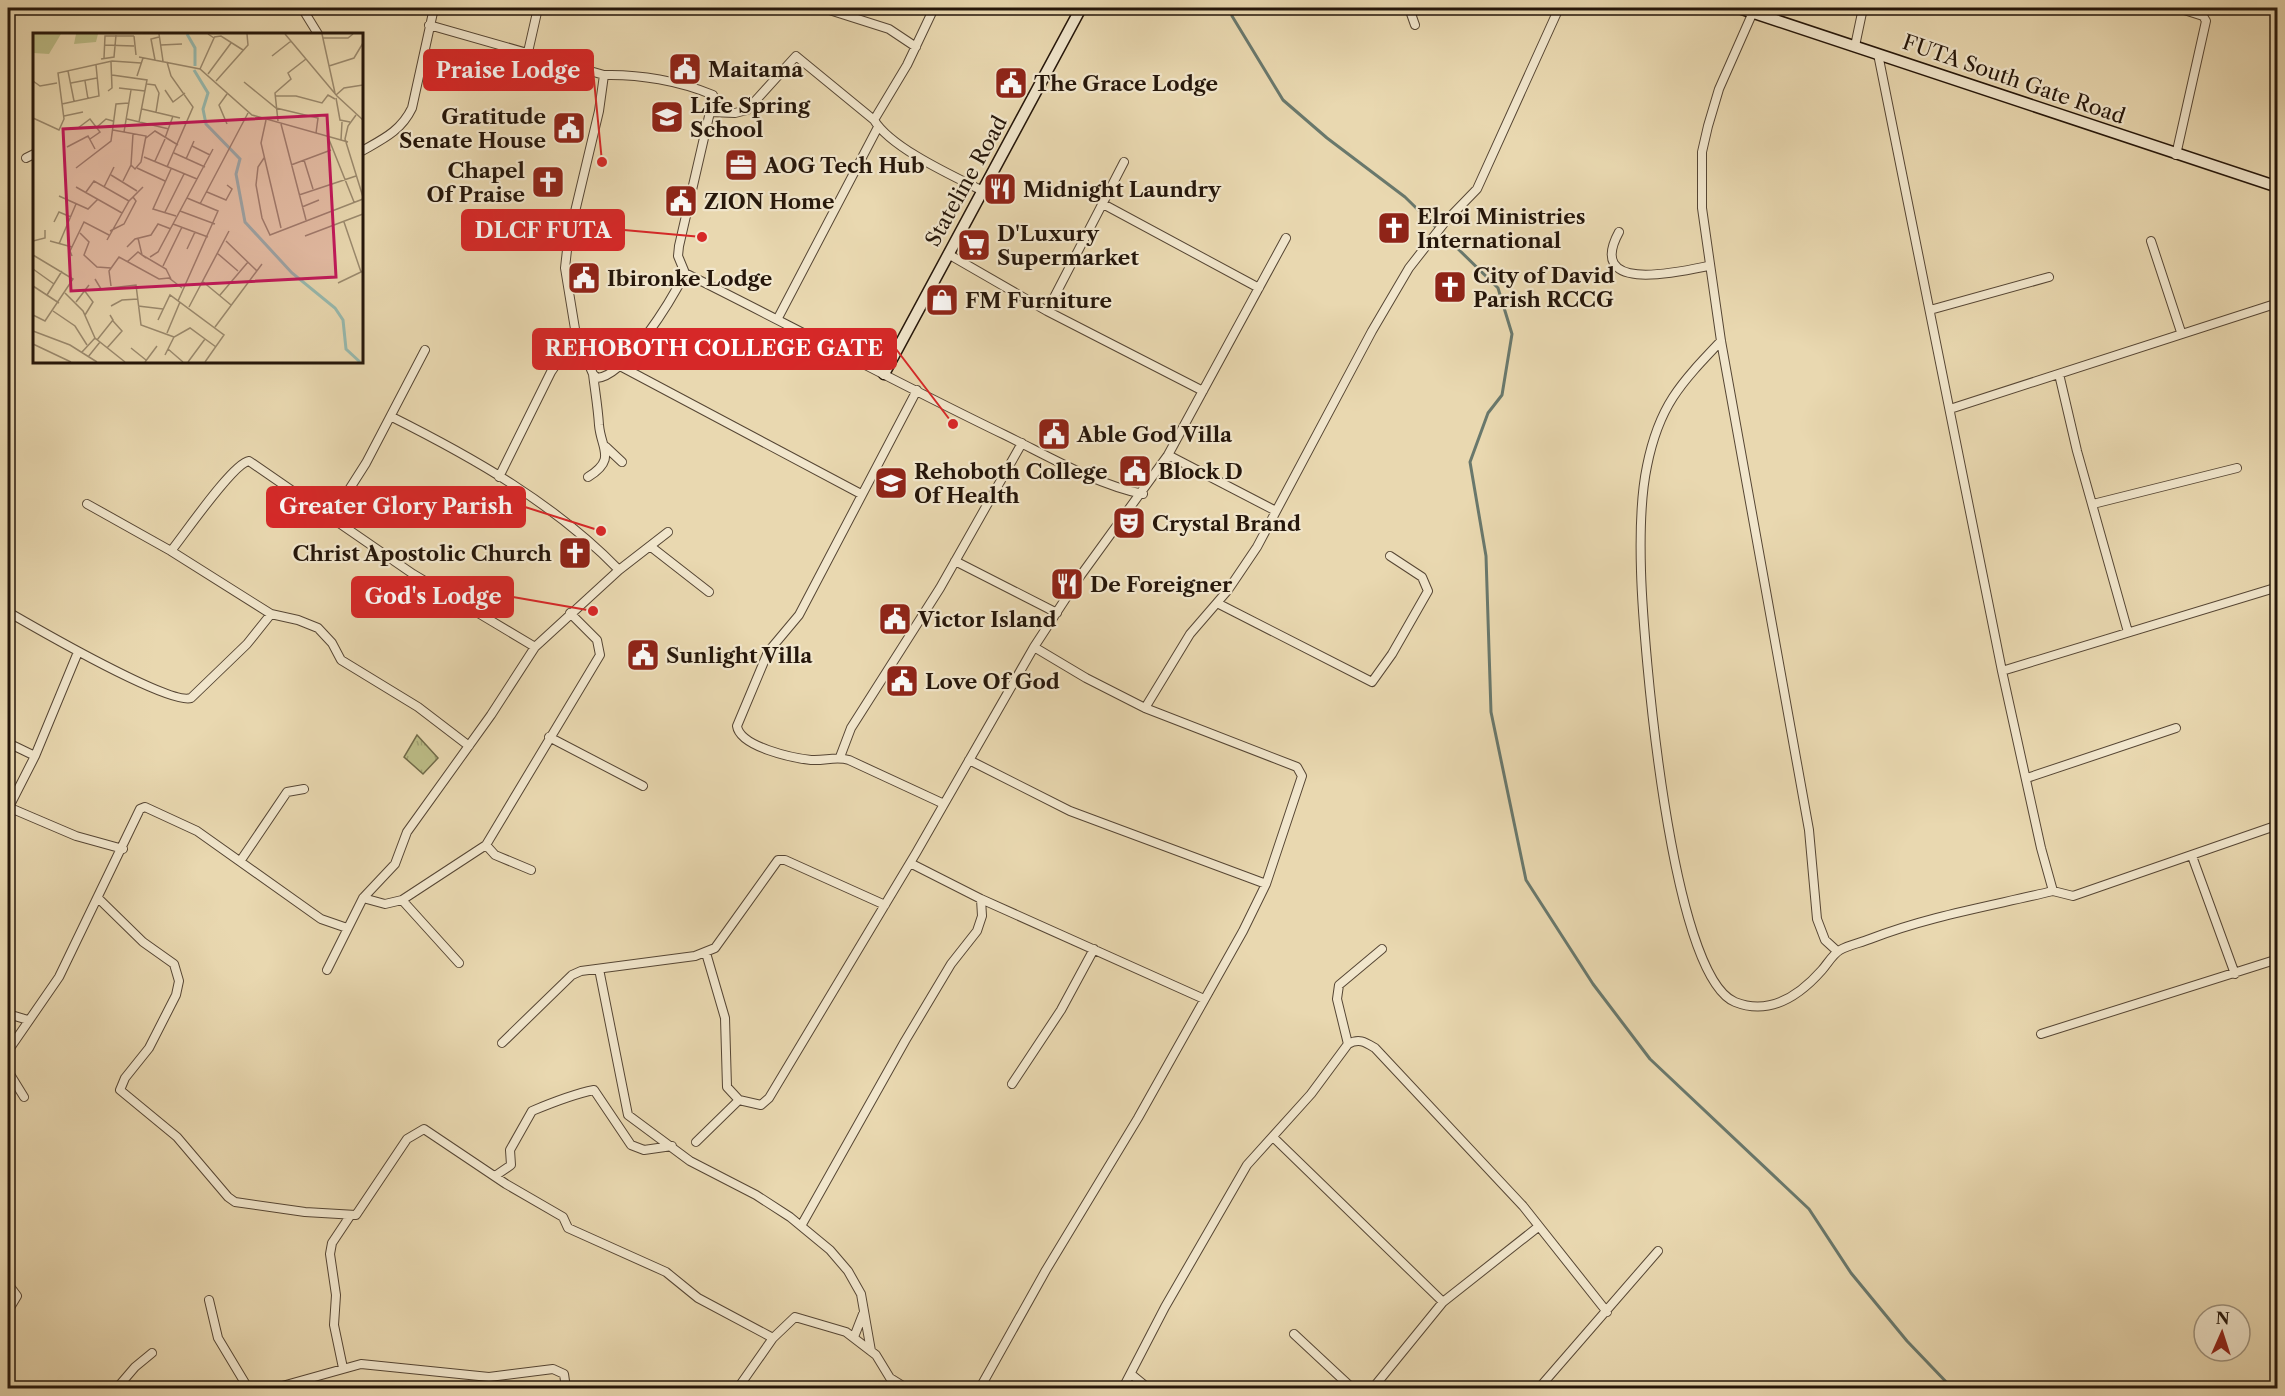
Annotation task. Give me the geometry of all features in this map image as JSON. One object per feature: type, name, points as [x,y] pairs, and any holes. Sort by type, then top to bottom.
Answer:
[{"type":"main road","name":"Stateline Road","points":[[884,374],[1081,8]]},
{"type":"main road","name":"FUTA South Gate Road","points":[[1739,8],[2277,187]]},
{"type":"street","points":[[302,8],[317,33]]},
{"type":"street","points":[[363,149],[385,138],[406,122],[412,108],[434,8]]},
{"type":"street","points":[[528,52],[538,8]]},
{"type":"street","points":[[823,8],[889,29],[916,47]]},
{"type":"street","points":[[778,318],[934,8]]},
{"type":"street","points":[[1409,8],[1415,26]]},
{"type":"street","points":[[1145,708],[1190,634],[1240,574],[1276,512],[1372,331],[1409,268],[1445,222],[1470,198],[1484,176],[1514,103],[1559,8]]},
{"type":"street","points":[[1855,46],[1863,8]]},
{"type":"street","points":[[2176,155],[2206,21],[2204,16],[2178,8]]},
{"type":"street","points":[[1753,12],[1719,89],[1702,152],[1702,208],[1708,266],[1809,830],[1817,919],[1825,940],[1838,951]]},
{"type":"street","points":[[429,26],[528,52],[603,75],[621,74],[668,82],[708,93],[716,100],[716,107],[710,112],[679,246],[678,256],[685,273],[1022,443],[1101,479],[1143,494]]},
{"type":"street","points":[[1878,54],[2002,671],[2041,848],[2054,891]]},
{"type":"street","points":[[710,112],[735,114],[747,110],[796,56],[932,166],[983,191]]},
{"type":"street","points":[[603,75],[599,111],[568,242],[565,268],[576,335],[593,374],[600,414],[599,426],[606,447],[622,462]]},
{"type":"street","points":[[26,158],[33,154]]},
{"type":"street","points":[[1047,311],[1124,162]]},
{"type":"street","points":[[2277,187],[2277,201]]},
{"type":"street","points":[[1103,204],[1259,288]]},
{"type":"street","points":[[1619,232],[1611,249],[1611,256],[1621,270],[1630,274],[1671,274],[1708,266]]},
{"type":"street","points":[[706,953],[725,1018],[725,1082],[729,1092],[739,1100],[756,1106],[765,1103],[885,906],[1034,647],[1081,575],[1143,494],[1168,455],[1286,238]]},
{"type":"street","points":[[2151,241],[2181,333]]},
{"type":"street","points":[[948,254],[1047,311],[1203,391]]},
{"type":"street","points":[[593,374],[597,378],[606,377],[620,366],[663,314],[685,273]]},
{"type":"street","points":[[1930,310],[2049,277]]},
{"type":"street","points":[[1950,409],[2277,303]]},
{"type":"street","points":[[499,477],[551,372],[576,335]]},
{"type":"street","points":[[1721,341],[1672,395],[1662,413],[1647,467],[1642,509],[1641,570],[1647,660],[1660,776],[1674,852],[1701,957],[1713,984],[1725,996],[1753,1007],[1773,1006],[1807,985],[1838,951],[1930,918],[2054,891],[2073,896],[2277,825]]},
{"type":"street","points":[[331,518],[392,417],[425,350]]},
{"type":"street","points":[[620,366],[861,494]]},
{"type":"street","points":[[2059,374],[2128,632]]},
{"type":"street","points":[[917,390],[799,615],[768,652],[737,726],[745,742],[810,760],[840,757],[944,804]]},
{"type":"street","points":[[392,417],[454,448],[552,510],[582,534],[619,570]]},
{"type":"street","points":[[840,757],[851,729],[955,561],[1022,443]]},
{"type":"street","points":[[588,477],[598,471],[603,463],[606,447]]},
{"type":"street","points":[[1168,455],[1276,512]]},
{"type":"street","points":[[171,551],[230,476],[245,461],[253,462],[413,574],[535,647]]},
{"type":"street","points":[[2093,504],[2237,468]]},
{"type":"street","points":[[87,504],[171,551],[271,614],[298,620],[318,628],[332,643],[340,660],[427,713],[469,746]]},
{"type":"street","points":[[327,970],[363,898],[395,864],[407,832],[469,746],[535,647],[619,570],[668,532]]},
{"type":"street","points":[[650,546],[709,592]]},
{"type":"street","points":[[1216,603],[1372,682],[1392,654],[1428,591],[1422,577],[1390,556]]},
{"type":"street","points":[[955,561],[1057,613]]},
{"type":"street","points":[[2002,671],[2277,587]]},
{"type":"street","points":[[8,612],[78,652],[163,694],[188,700],[247,644],[271,614]]},
{"type":"street","points":[[363,898],[385,904],[402,900],[486,845],[600,655],[597,640],[570,613]]},
{"type":"street","points":[[980,1389],[1046,1270],[1138,1118],[1266,884],[1300,781],[1301,770],[1145,708],[1086,678],[1034,647]]},
{"type":"street","points":[[78,652],[35,756],[8,808],[76,836],[123,849]]},
{"type":"street","points":[[2027,778],[2176,728]]},
{"type":"street","points":[[549,737],[643,786]]},
{"type":"street","points":[[8,743],[35,756]]},
{"type":"street","points":[[969,760],[1070,811],[1266,884]]},
{"type":"street","points":[[241,860],[287,792],[304,789]]},
{"type":"street","points":[[8,1051],[59,977],[123,849],[140,809],[145,807],[197,831],[241,860],[321,919],[347,928]]},
{"type":"street","points":[[486,845],[495,855],[531,870]]},
{"type":"street","points":[[2192,856],[2235,974]]},
{"type":"street","points":[[502,1043],[560,985],[581,971],[706,953],[721,943],[778,860],[785,860],[885,906]]},
{"type":"street","points":[[910,863],[981,899],[1204,999]]},
{"type":"street","points":[[98,898],[143,942],[174,964],[179,981],[176,995],[148,1048],[121,1085],[120,1090],[123,1095],[177,1137],[228,1197],[235,1202],[350,1216],[360,1212],[390,1160],[407,1139],[420,1130],[430,1131],[495,1176],[562,1217],[568,1228],[666,1272],[698,1298],[773,1338]]},
{"type":"street","points":[[801,1226],[905,1041],[951,964],[977,931],[982,916],[981,899]]},
{"type":"street","points":[[402,900],[459,963]]},
{"type":"street","points":[[1012,1084],[1061,1010],[1094,949]]},
{"type":"street","points":[[1348,1044],[1337,999],[1339,985],[1382,949]]},
{"type":"street","points":[[2041,1034],[2277,959]]},
{"type":"street","points":[[599,969],[625,1110],[690,1161],[756,1195],[801,1226],[830,1250],[848,1271],[861,1294],[871,1351]]},
{"type":"street","points":[[8,1014],[28,1020]]},
{"type":"street","points":[[1123,1389],[1165,1307],[1247,1165],[1274,1138],[1311,1094],[1348,1044],[1359,1040],[1375,1048],[1515,1198],[1607,1312]]},
{"type":"street","points":[[8,1071],[24,1097]]},
{"type":"street","points":[[495,1176],[510,1165],[510,1150],[532,1112],[563,1102],[578,1093],[594,1090],[631,1145],[644,1150],[672,1146]]},
{"type":"street","points":[[696,1142],[739,1100]]},
{"type":"street","points":[[1274,1138],[1443,1302]]},
{"type":"street","points":[[343,1368],[334,1325],[336,1294],[330,1254],[332,1243],[350,1216]]},
{"type":"street","points":[[1373,1389],[1443,1302],[1538,1227]]},
{"type":"street","points":[[1539,1389],[1658,1251]]},
{"type":"street","points":[[8,1284],[17,1296],[8,1311]]},
{"type":"street","points":[[209,1300],[218,1338],[248,1389]]},
{"type":"street","points":[[854,1337],[864,1313]]},
{"type":"street","points":[[738,1389],[773,1338],[795,1317],[846,1332],[854,1337],[871,1351],[890,1378],[906,1389]]},
{"type":"street","points":[[1294,1334],[1352,1389]]},
{"type":"street","points":[[117,1389],[135,1367],[152,1353]]},
{"type":"street","points":[[275,1389],[361,1364],[489,1377],[520,1376],[553,1369],[564,1374],[566,1389]]},
{"type":"street","points":[[1131,1374],[1148,1389]]},
{"type":"green space","points":[[417,735],[438,758],[423,774],[404,757]]},
{"type":"waterway","points":[[1231,8],[1232,16],[1283,100],[1327,138],[1405,197],[1498,288],[1512,334],[1502,395],[1488,413],[1470,462],[1486,556],[1491,712],[1526,880],[1593,984],[1650,1059],[1809,1209],[1851,1273],[1907,1341],[1952,1388]]},
{"type":"place","name":"Maitama","points":[[685,69]]},
{"type":"place","name":"The Grace Lodge","points":[[1011,83]]},
{"type":"place","name":"Life Spring School","points":[[667,117]]},
{"type":"place","name":"Gratitude Senate House","points":[[569,128]]},
{"type":"place","name":"Praise Lodge","points":[[602,162]]},
{"type":"place","name":"AOG Tech Hub","points":[[741,165]]},
{"type":"place","name":"Chapel Of Praise","points":[[548,182]]},
{"type":"place","name":"Midnight Laundry","points":[[1000,189]]},
{"type":"place","name":"ZION Home","points":[[681,201]]},
{"type":"place","name":"Elroi Ministries International","points":[[1394,228]]},
{"type":"place","name":"DLCF FUTA","points":[[702,237]]},
{"type":"place","name":"D'Luxury Supermarket","points":[[974,245]]},
{"type":"place","name":"Ibironke Lodge","points":[[584,278]]},
{"type":"place","name":"City of David Parish RCCG","points":[[1450,287]]},
{"type":"place","name":"FM Furniture","points":[[942,300]]},
{"type":"place","name":"REHOBOTH COLLEGE GATE","points":[[953,424]]},
{"type":"place","name":"Able God Villa","points":[[1054,434]]},
{"type":"place","name":"Block D","points":[[1135,471]]},
{"type":"place","name":"Rehoboth College Of Health","points":[[891,483]]},
{"type":"place","name":"Crystal Brand","points":[[1129,523]]},
{"type":"place","name":"Greater Glory Parish","points":[[601,531]]},
{"type":"place","name":"Christ Apostolic Church","points":[[575,553]]},
{"type":"place","name":"De Foreigner","points":[[1067,584]]},
{"type":"place","name":"God's Lodge","points":[[593,611]]},
{"type":"place","name":"Victor Island","points":[[895,619]]},
{"type":"place","name":"Sunlight Villa","points":[[643,655]]},
{"type":"place","name":"Love Of God","points":[[902,681]]}]
